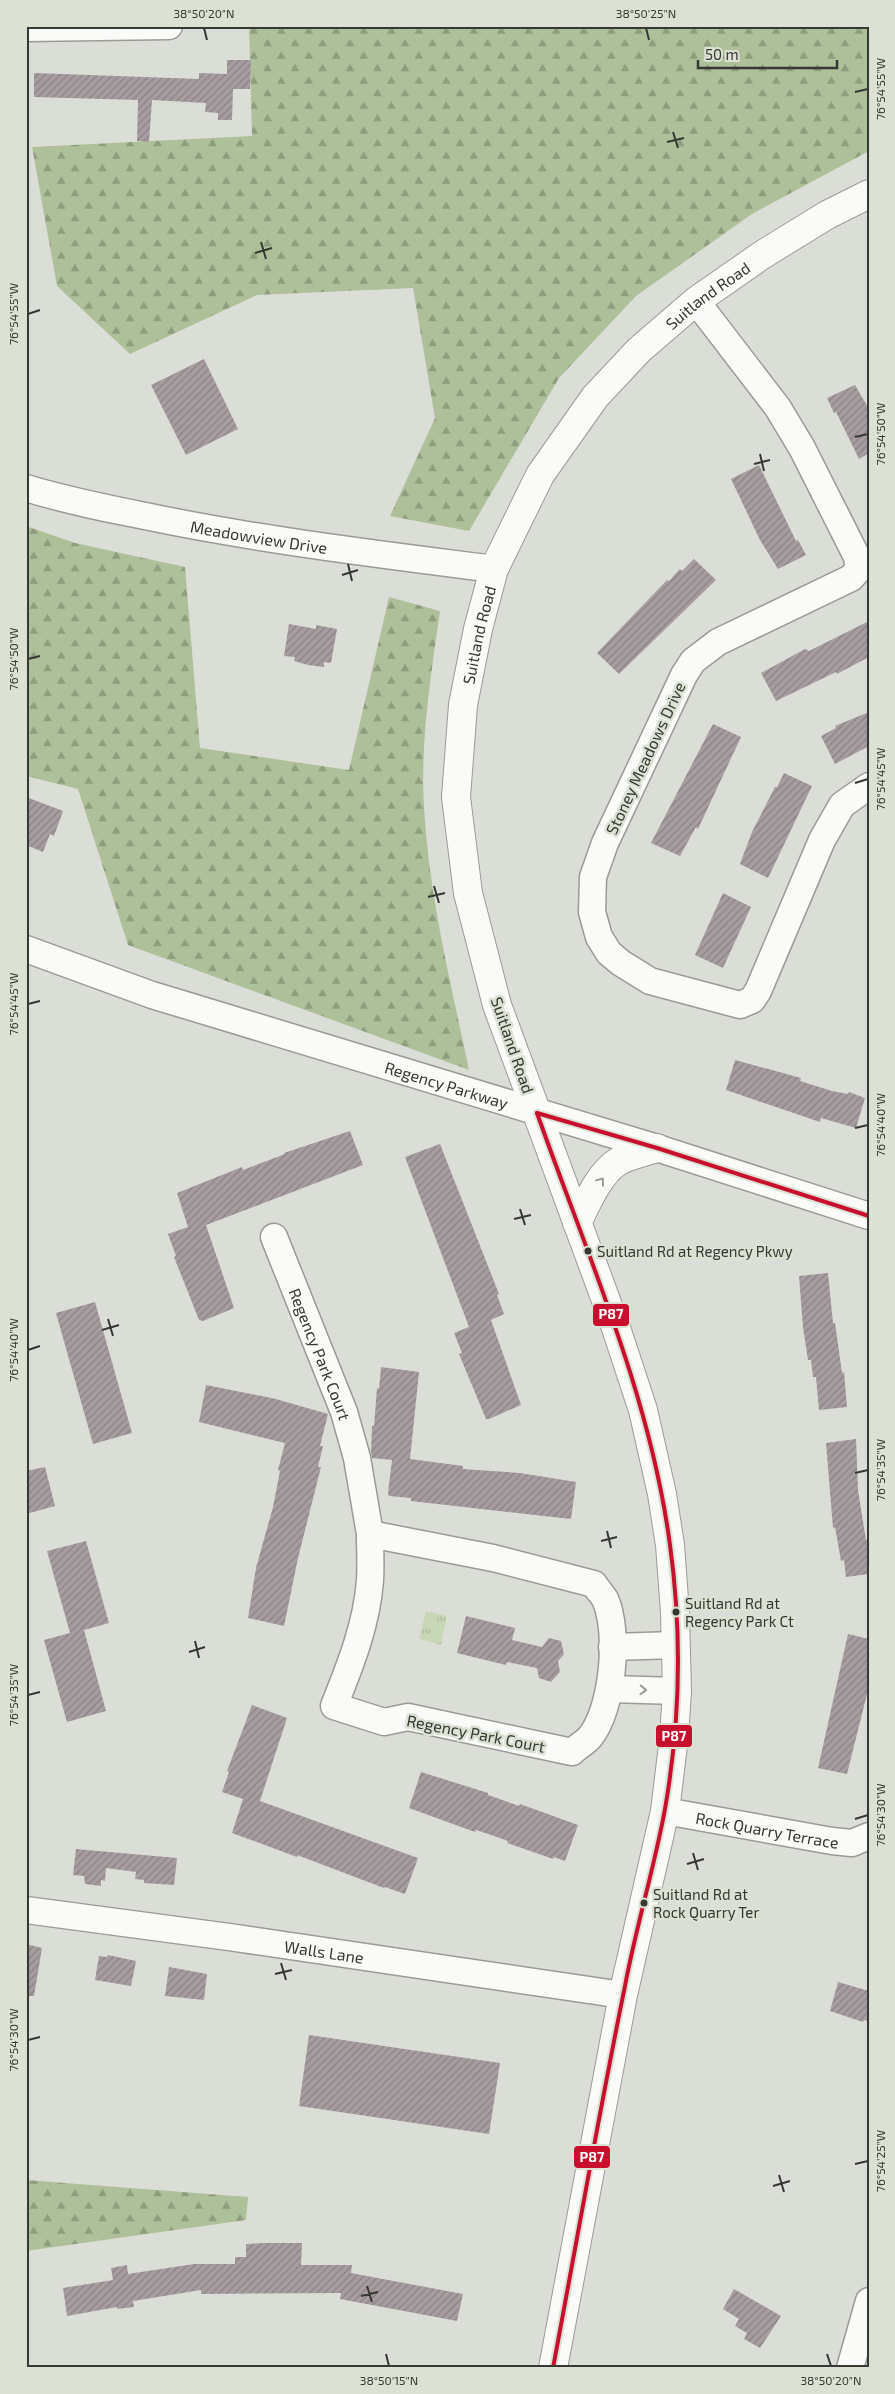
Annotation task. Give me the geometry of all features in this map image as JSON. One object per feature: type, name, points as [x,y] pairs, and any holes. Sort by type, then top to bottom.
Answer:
[{"type":"main road","name":"Suitland Road","points":[[553,2368],[623,1995],[665,1811],[674,1737],[677,1691],[676,1645],[670,1545],[662,1494],[643,1410],[614,1322],[497,1005],[468,893],[456,797],[463,705],[478,629],[494,569],[540,475],[595,397],[639,350],[696,301],[768,251],[827,215],[869,194]]},
{"type":"main road","points":[[577,1223],[593,1192],[618,1162],[656,1148]]},
{"type":"street","points":[[26,28],[169,26]]},
{"type":"street","name":"Stoney Meadows Drive","points":[[696,301],[783,416],[802,448],[857,557],[859,569],[851,578],[718,642],[693,661],[605,843],[592,877],[592,912],[599,937],[609,953],[650,981],[740,1006],[752,1000],[758,991],[822,840],[842,805],[869,786]]},
{"type":"street","name":"Meadowview Drive","points":[[26,488],[56,498],[178,523],[309,545],[494,569]]},
{"type":"street","name":"Regency Parkway","points":[[26,949],[152,995],[656,1148],[869,1216]]},
{"type":"street","name":"Regency Park Court","points":[[274,1237],[344,1412],[357,1458],[370,1534],[370,1582],[360,1633],[334,1706],[384,1722],[408,1717],[572,1752],[589,1738],[603,1716],[610,1689],[612,1647],[610,1618],[605,1600],[594,1584],[493,1558],[370,1534]]},
{"type":"street","points":[[612,1647],[676,1645]]},
{"type":"street","points":[[610,1689],[677,1691]]},
{"type":"street","name":"Rock Quarry Terrace","points":[[665,1811],[832,1841],[852,1842],[869,1836]]},
{"type":"street","name":"Walls Lane","points":[[26,1910],[229,1937],[623,1995]]},
{"type":"street","points":[[850,2368],[869,2301]]},
{"type":"green space","points":[[249,26],[869,26],[869,151],[752,214],[636,296],[559,378],[469,531],[390,516],[435,418],[413,288],[257,295],[130,354],[57,286],[32,147],[252,136]]},
{"type":"green space","points":[[26,526],[75,543],[185,567],[200,748],[349,770],[389,597],[440,611],[425,733],[424,807],[436,907],[469,1070],[128,945],[78,789],[26,776]]},
{"type":"green space","points":[[426,1611],[447,1616],[441,1645],[419,1639]]},
{"type":"green space","points":[[26,2180],[248,2197],[246,2220],[26,2251]]},
{"type":"building","points":[[227,60],[251,60],[250,89],[233,89],[232,120],[218,120],[218,113],[205,112],[206,103],[152,100],[149,142],[137,141],[138,100],[34,97],[34,73],[199,79],[199,73],[227,74]]},
{"type":"building","points":[[204,359],[238,429],[186,455],[151,385]]},
{"type":"building","points":[[855,385],[869,409],[869,453],[859,459],[827,398]]},
{"type":"building","points":[[759,465],[796,541],[798,540],[806,555],[778,569],[760,540],[731,479]]},
{"type":"building","points":[[694,559],[716,580],[619,674],[597,653],[667,580],[669,581],[680,569],[682,571]]},
{"type":"building","points":[[869,621],[869,657],[837,674],[836,672],[776,701],[761,673],[805,649],[809,651]]},
{"type":"building","points":[[289,624],[316,629],[316,625],[337,629],[331,663],[324,662],[324,667],[308,665],[294,661],[295,657],[284,656]]},
{"type":"building","points":[[869,712],[869,746],[835,764],[821,736],[836,728],[835,726]]},
{"type":"building","points":[[713,724],[741,737],[698,829],[696,827],[680,856],[651,843]]},
{"type":"building","points":[[784,773],[812,786],[768,878],[740,864],[752,832]]},
{"type":"building","points":[[26,797],[63,811],[54,836],[50,834],[43,852],[26,845]]},
{"type":"building","points":[[723,893],[751,907],[723,968],[695,955]]},
{"type":"building","points":[[735,1060],[801,1078],[800,1081],[832,1091],[848,1094],[849,1092],[865,1098],[856,1128],[821,1118],[820,1122],[726,1090]]},
{"type":"building","points":[[350,1131],[363,1165],[206,1225],[234,1308],[203,1321],[199,1320],[174,1257],[176,1256],[168,1234],[188,1227],[177,1193],[242,1167],[243,1170],[284,1153]]},
{"type":"building","points":[[440,1144],[499,1294],[497,1295],[504,1314],[491,1320],[521,1405],[489,1419],[486,1419],[459,1354],[462,1353],[454,1333],[469,1327],[405,1157]]},
{"type":"building","points":[[828,1273],[833,1323],[835,1323],[842,1373],[844,1372],[847,1407],[819,1410],[816,1377],[813,1377],[811,1360],[808,1360],[803,1327],[799,1276]]},
{"type":"building","points":[[95,1302],[132,1433],[93,1444],[56,1313]]},
{"type":"building","points":[[381,1367],[419,1372],[410,1459],[463,1466],[463,1469],[520,1473],[576,1482],[571,1519],[411,1501],[411,1498],[389,1496],[392,1460],[372,1458],[371,1452],[372,1426],[374,1426]]},
{"type":"building","points":[[206,1385],[276,1399],[328,1414],[320,1446],[323,1446],[318,1467],[321,1467],[298,1558],[284,1626],[248,1618],[256,1568],[273,1507],[280,1471],[278,1470],[285,1443],[199,1422]]},
{"type":"building","points":[[856,1439],[858,1490],[866,1540],[869,1539],[869,1574],[846,1577],[844,1560],[841,1561],[835,1527],[833,1528],[826,1443]]},
{"type":"building","points":[[45,1467],[55,1506],[26,1514],[26,1471]]},
{"type":"building","points":[[86,1541],[109,1623],[84,1630],[106,1711],[67,1722],[44,1640],[70,1633],[47,1551]]},
{"type":"building","points":[[466,1616],[515,1628],[512,1640],[542,1647],[549,1638],[561,1641],[564,1654],[558,1661],[560,1672],[551,1682],[539,1678],[537,1668],[507,1662],[506,1665],[457,1653]]},
{"type":"building","points":[[848,1634],[869,1639],[869,1686],[847,1774],[818,1768]]},
{"type":"building","points":[[252,1705],[287,1718],[260,1801],[418,1858],[405,1894],[232,1833],[243,1799],[222,1792],[229,1772],[227,1771]]},
{"type":"building","points":[[421,1772],[488,1793],[488,1795],[519,1806],[520,1804],[578,1825],[565,1861],[554,1857],[553,1859],[507,1843],[508,1841],[494,1836],[476,1830],[475,1832],[409,1808]]},
{"type":"building","points":[[76,1849],[177,1858],[174,1885],[144,1883],[144,1880],[135,1879],[136,1872],[106,1868],[105,1881],[101,1880],[101,1886],[85,1884],[84,1876],[73,1875]]},
{"type":"building","points":[[26,1944],[42,1948],[34,1996],[26,1996]]},
{"type":"building","points":[[108,1955],[136,1961],[131,1986],[95,1980],[99,1956],[107,1957]]},
{"type":"building","points":[[169,1967],[207,1974],[204,2000],[165,1996]]},
{"type":"building","points":[[838,1982],[869,1991],[869,2021],[864,2020],[863,2022],[830,2011]]},
{"type":"building","points":[[309,2035],[500,2063],[489,2134],[299,2106]]},
{"type":"building","points":[[302,2243],[301,2265],[352,2265],[351,2273],[463,2294],[457,2321],[340,2299],[341,2293],[201,2294],[201,2290],[133,2301],[134,2307],[117,2309],[117,2307],[67,2316],[63,2288],[113,2280],[111,2268],[127,2265],[128,2274],[194,2264],[235,2264],[235,2257],[246,2257],[246,2244]]},
{"type":"building","points":[[734,2289],[781,2316],[760,2348],[744,2339],[747,2333],[735,2326],[739,2319],[723,2309]]},
{"type":"transit line","name":"P87","points":[[537,1113],[615,1326],[648,1434],[661,1489],[670,1545],[678,1644],[674,1744],[665,1809],[629,1964],[553,2368]]},
{"type":"transit line","name":"P87","points":[[537,1113],[657,1148],[869,1216]]},
{"type":"place","name":"Suitland Rd at Regency Pkwy","points":[[588,1251]]},
{"type":"place","name":"Suitland Rd at Regency Park Ct","points":[[676,1612]]},
{"type":"place","name":"Suitland Rd at Rock Quarry Ter","points":[[644,1903]]}]
